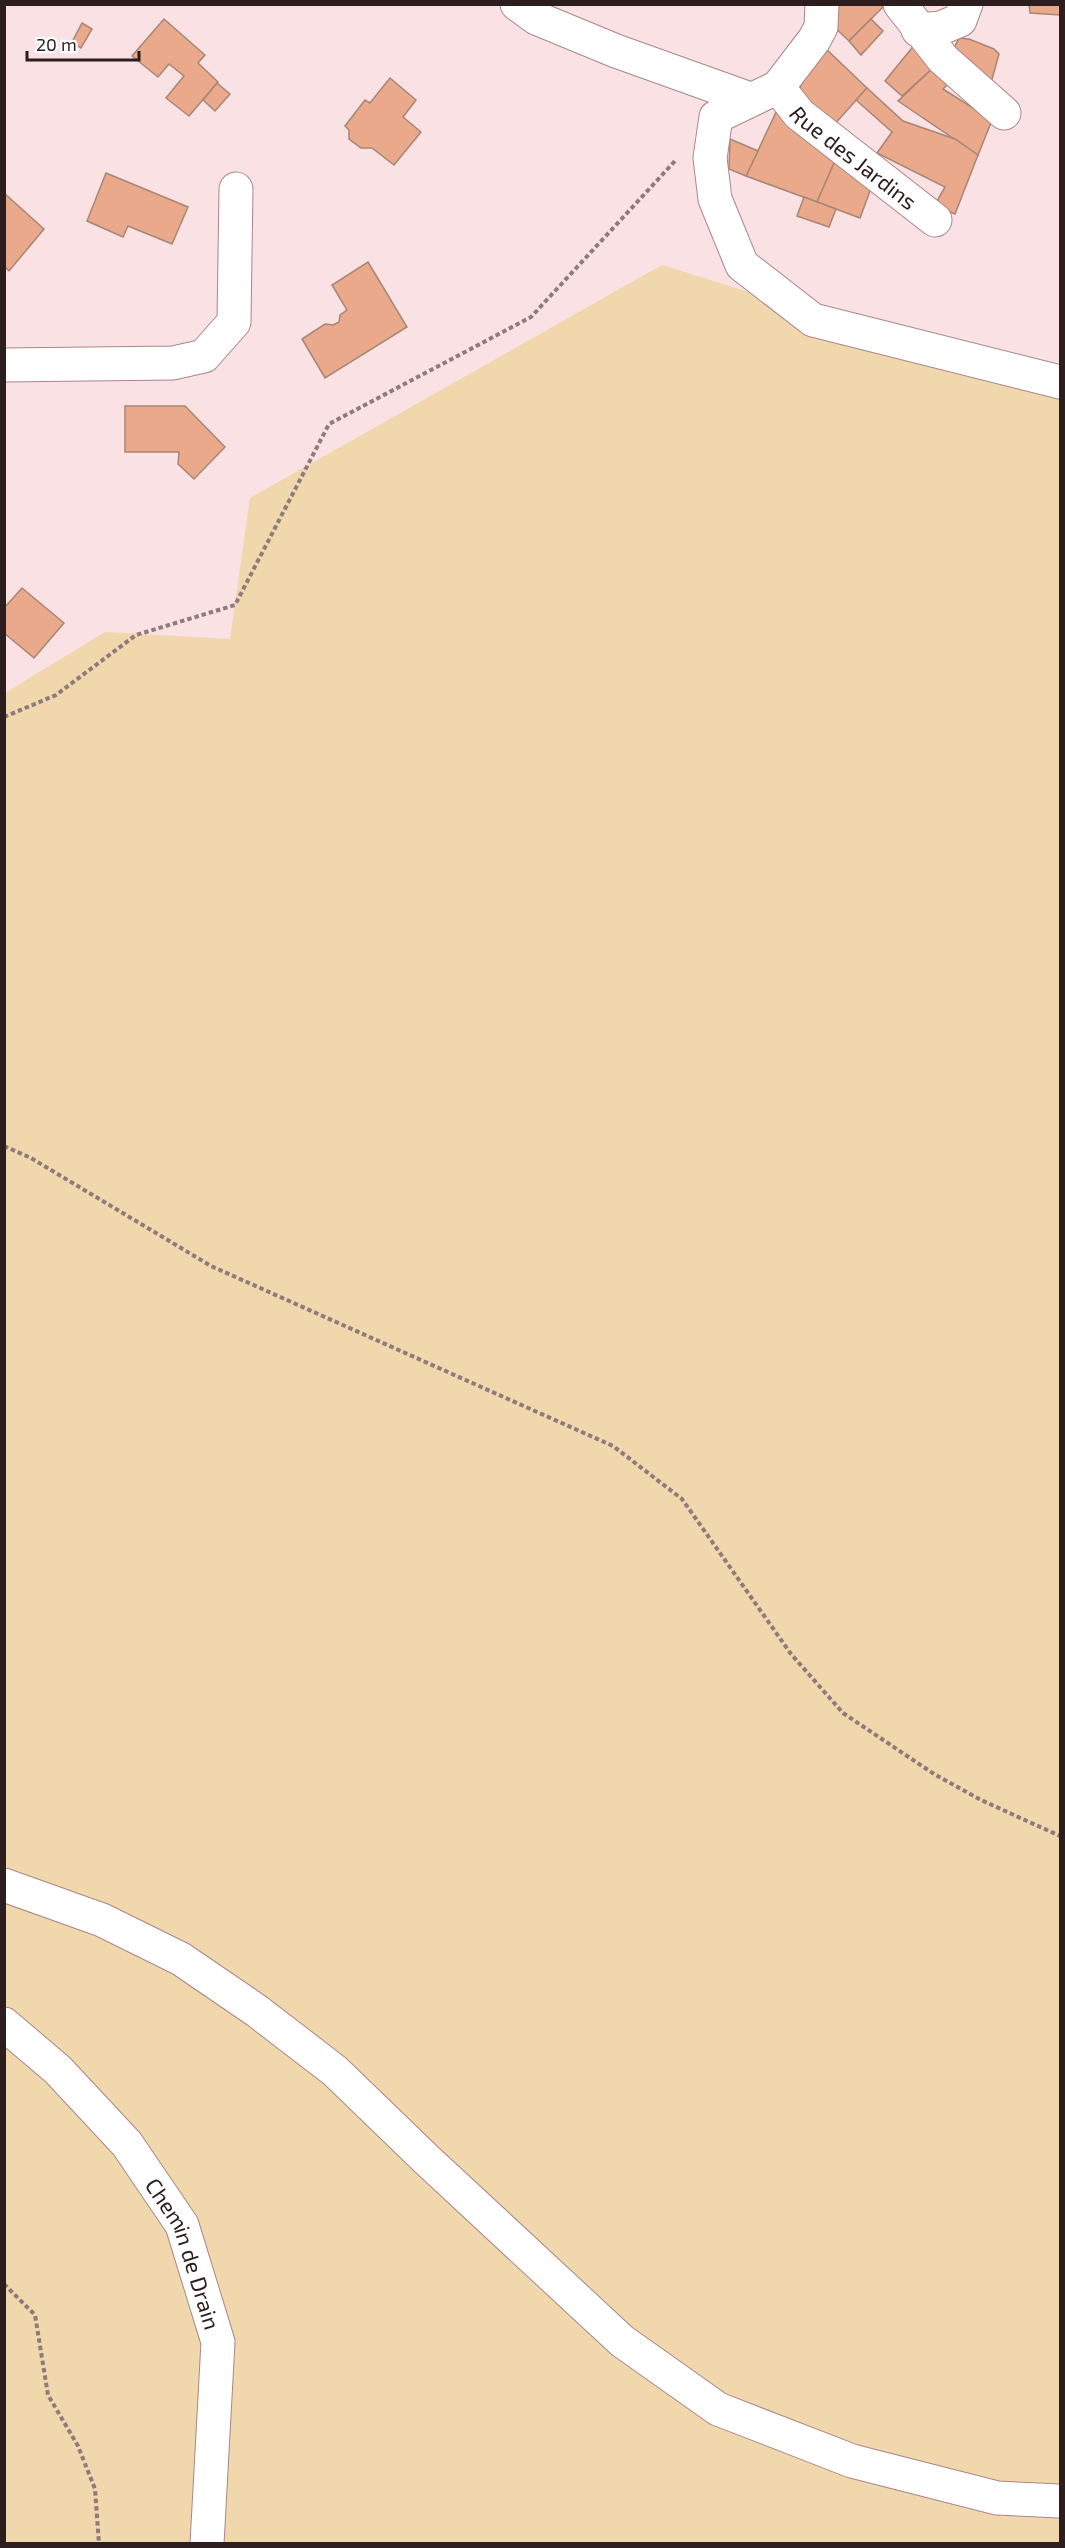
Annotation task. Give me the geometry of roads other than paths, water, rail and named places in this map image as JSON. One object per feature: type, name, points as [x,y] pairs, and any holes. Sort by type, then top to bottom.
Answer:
[{"type":"street","points":[[517,4],[536,18],[616,51],[764,93]]},
{"type":"street","points":[[822,4],[821,27],[814,40],[764,93],[716,117],[710,158],[715,199],[742,265],[813,320],[1060,382]]},
{"type":"street","points":[[909,17],[951,26],[960,20],[966,4]]},
{"type":"street","points":[[909,17],[943,59],[1004,113]]},
{"type":"street","name":"Rue des Jardins","points":[[764,93],[799,114],[935,220]]},
{"type":"street","points":[[4,365],[173,363],[204,356],[234,322],[236,189]]},
{"type":"street","points":[[4,1885],[102,1920],[181,1959],[257,2011],[335,2071],[426,2159],[622,2340],[718,2409],[852,2461],[997,2498],[1060,2501]]},
{"type":"street","name":"Chemin de Drain","points":[[4,2024],[58,2070],[127,2145],[182,2225],[218,2342],[207,2544]]}]
